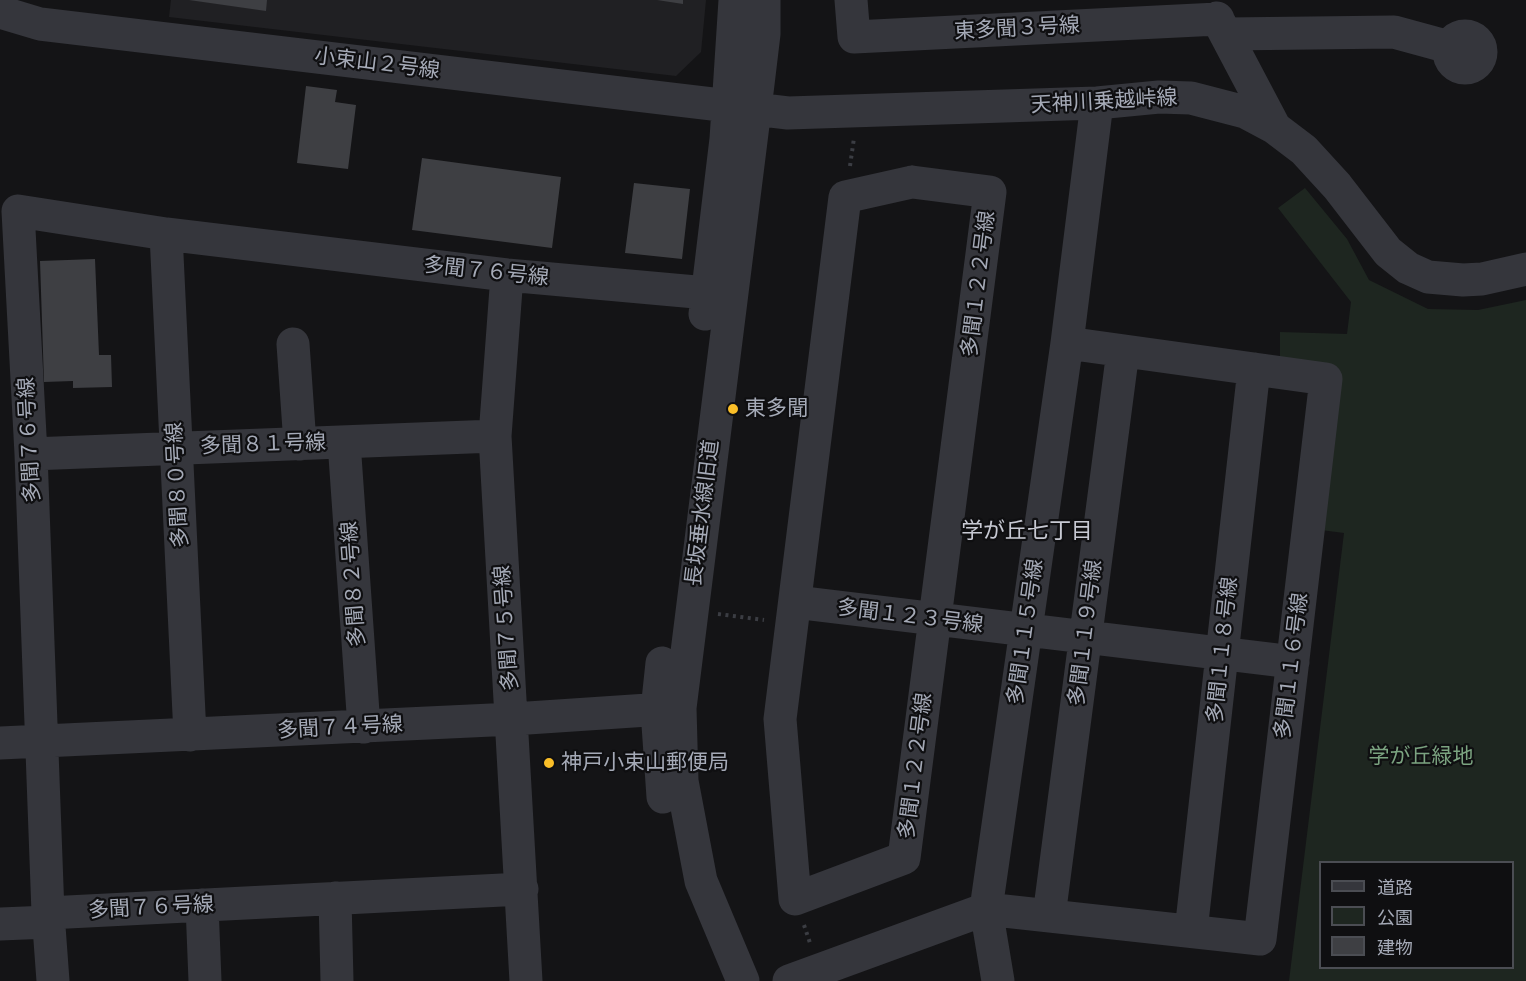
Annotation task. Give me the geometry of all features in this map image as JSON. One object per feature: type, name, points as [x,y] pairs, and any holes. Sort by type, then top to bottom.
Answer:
[{"type":"street","name":"長坂垂水線旧道","points":[[720,981],[696,930],[669,840],[659,767],[741,107],[735,0]]},
{"type":"street","name":"長坂垂水線旧道","points":[[741,107],[764,34],[764,0]]},
{"type":"street","name":"東多聞３号線","points":[[851,0],[854,37],[1217,18]]},
{"type":"street","name":"小束山２号線","points":[[0,12],[40,24],[741,107]]},
{"type":"street","points":[[1217,18],[1394,32],[1449,47]]},
{"type":"street","points":[[1217,18],[1275,128]]},
{"type":"street","name":"天神川乗越峠線","points":[[741,107],[788,113],[1097,103],[1159,97],[1191,98],[1245,112],[1275,128],[1304,150],[1337,186],[1388,252],[1408,268],[1428,276],[1463,280],[1482,279],[1526,269]]},
{"type":"street","name":"多聞１１５号線","points":[[999,981],[987,909],[1067,343],[1097,103]]},
{"type":"street","name":"多聞１２２号線","points":[[795,899],[904,858],[990,192],[912,182],[845,197]]},
{"type":"street","points":[[795,899],[780,719],[845,197]]},
{"type":"street","name":"多聞７６号線","points":[[522,889],[202,905],[48,918],[32,454],[9,210],[166,234],[507,275],[718,295]]},
{"type":"street","name":"多聞８０号線","points":[[166,234],[190,735]]},
{"type":"street","name":"多聞７５号線","points":[[507,275],[495,436],[513,719],[526,981]]},
{"type":"street","name":"多聞１１６号線","points":[[987,909],[1260,939],[1326,379],[1067,343]]},
{"type":"street","points":[[293,344],[300,444]]},
{"type":"street","name":"多聞１１９号線","points":[[1049,916],[1123,351]]},
{"type":"street","name":"多聞１１８号線","points":[[1191,931],[1254,369]]},
{"type":"street","name":"多聞８１号線","points":[[32,454],[495,436]]},
{"type":"street","name":"多聞８２号線","points":[[344,442],[364,727]]},
{"type":"street","name":"多聞１２３号線","points":[[793,613],[935,620],[1293,662]]},
{"type":"street","name":"長坂垂水線旧道","points":[[668,709],[699,870],[744,981]]},
{"type":"street","name":"多聞７４号線","points":[[0,743],[364,727],[668,709]]},
{"type":"street","points":[[335,898],[337,981]]},
{"type":"street","points":[[202,905],[205,981]]},
{"type":"street","points":[[804,975],[987,909]]},
{"type":"street","points":[[0,924],[48,918],[53,981]]},
{"type":"path","points":[[845,197],[858,111]]},
{"type":"path","points":[[712,613],[793,613]]},
{"type":"path","points":[[795,899],[804,975]]},
{"type":"shaded area","points":[[171,0],[706,0],[701,52],[676,76],[169,17]]},
{"type":"green space","name":"学が丘緑地","points":[[1305,188],[1347,239],[1369,280],[1428,309],[1478,310],[1526,300],[1526,981],[1289,981],[1344,533],[1321,530],[1338,368],[1280,358],[1280,332],[1347,334],[1351,302],[1278,208]]},
{"type":"building","points":[[189,0],[267,0],[266,11]]},
{"type":"building","points":[[657,0],[683,0],[683,4]]},
{"type":"building","points":[[306,86],[337,90],[335,102],[356,105],[348,169],[297,163]]},
{"type":"building","points":[[422,158],[561,177],[552,248],[412,230]]},
{"type":"building","points":[[634,183],[690,189],[682,259],[625,253]]},
{"type":"building","points":[[95,259],[99,355],[111,355],[112,387],[73,388],[73,381],[44,382],[40,261]]},
{"type":"place","name":"東多聞","points":[[733,409]]},
{"type":"place","name":"神戸小束山郵便局","points":[[549,763]]},
{"type":"district","name":"学が丘七丁目","points":[[1027,532]]}]
